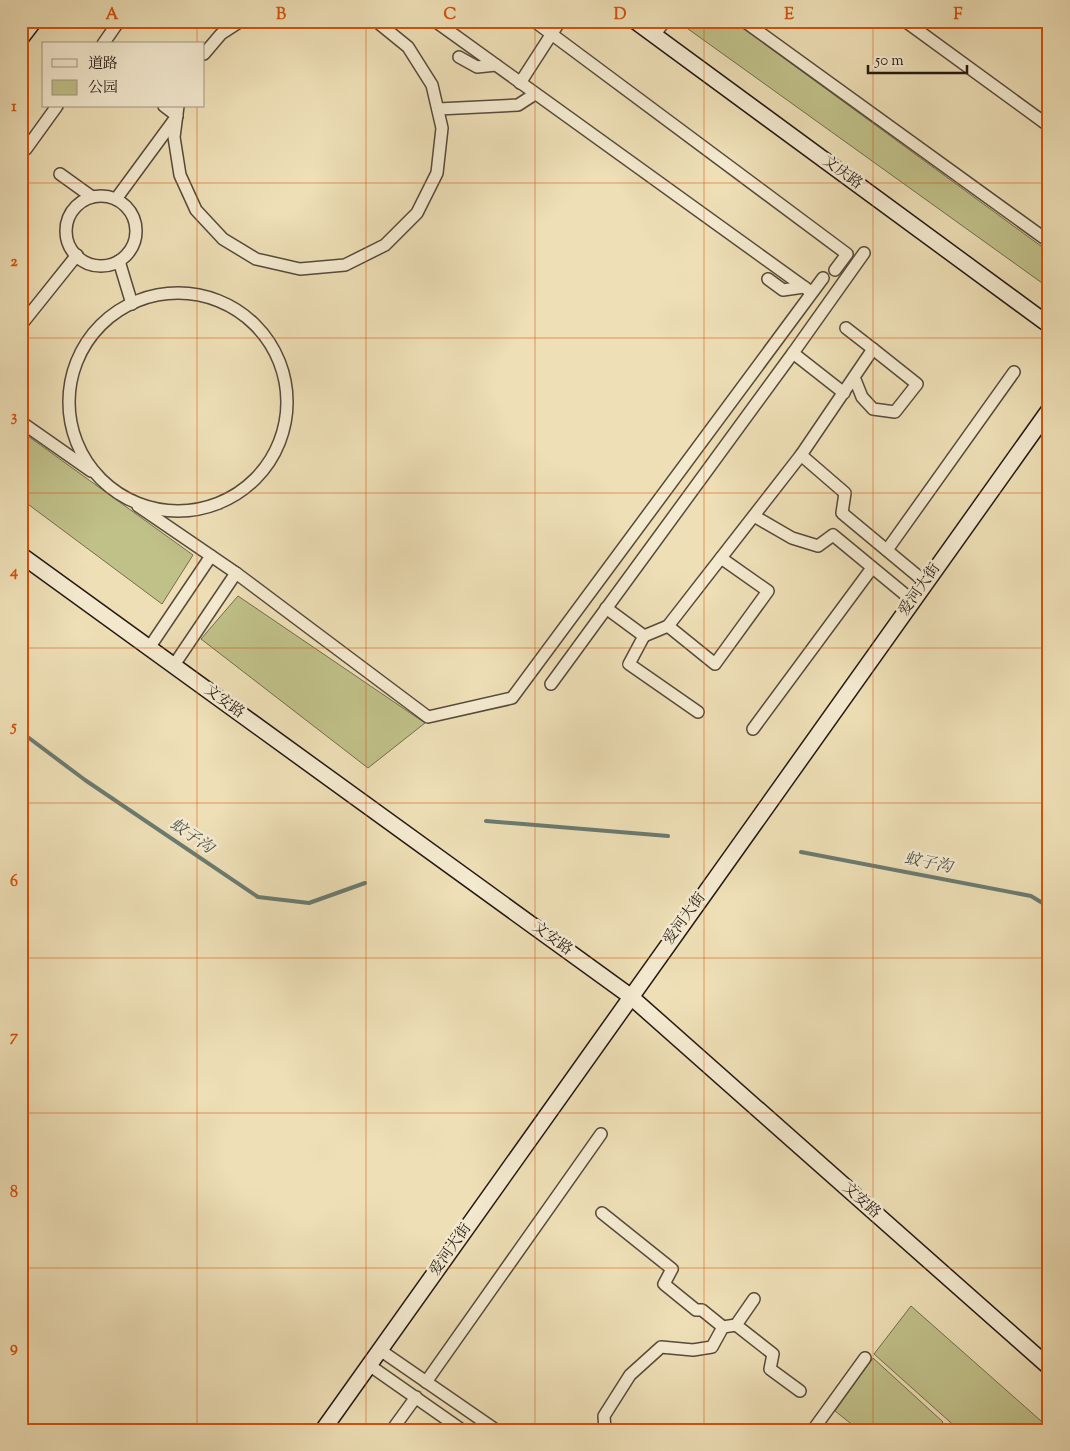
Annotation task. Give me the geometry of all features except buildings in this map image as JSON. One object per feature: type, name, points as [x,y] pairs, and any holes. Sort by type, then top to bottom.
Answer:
[{"type":"street","points":[[21,38],[34,21]]},
{"type":"street","points":[[104,42],[119,21]]},
{"type":"street","points":[[177,111],[174,137],[180,175],[196,210],[223,239],[256,259],[300,269],[345,264],[386,245],[417,213],[437,173],[442,128],[432,85],[408,47],[376,21]]},
{"type":"street","points":[[436,21],[808,290]]},
{"type":"street","points":[[534,21],[847,254],[836,270]]},
{"type":"street","points":[[520,83],[560,21]]},
{"type":"street","name":"文庆路","points":[[635,21],[1049,325]]},
{"type":"street","points":[[654,35],[665,21]]},
{"type":"street","points":[[744,21],[1044,238],[1049,233]]},
{"type":"street","points":[[905,21],[1049,126]]},
{"type":"street","points":[[205,53],[221,34],[238,22]]},
{"type":"street","points":[[459,56],[477,67],[496,65]]},
{"type":"street","points":[[438,109],[518,105],[535,94]]},
{"type":"street","points":[[26,149],[57,108]]},
{"type":"street","points":[[116,199],[177,111]]},
{"type":"street","points":[[60,174],[92,198]]},
{"type":"street","points":[[104,196],[116,199],[132,213],[135,224],[136,234],[128,254],[119,261],[109,265],[87,262],[77,256],[68,240],[68,222],[72,211],[81,202],[92,198],[104,196]]},
{"type":"street","points":[[551,684],[864,253]]},
{"type":"street","points":[[21,325],[77,256]]},
{"type":"street","points":[[119,261],[132,304]]},
{"type":"street","points":[[21,422],[126,498],[236,573],[428,717],[512,698],[808,290],[823,278]]},
{"type":"street","points":[[768,279],[783,290],[808,290]]},
{"type":"street","points":[[96,475],[76,443],[68,406],[72,372],[87,341],[110,316],[140,299],[173,292],[208,296],[239,310],[264,333],[281,363],[288,400],[282,437],[269,462],[264,470],[236,496],[200,509],[162,510],[126,498]]},
{"type":"street","points":[[846,328],[917,384],[895,412],[874,408],[862,397],[854,378]]},
{"type":"street","points":[[698,712],[629,664],[644,636],[668,626],[754,516],[801,455],[873,349]]},
{"type":"street","points":[[793,353],[844,393]]},
{"type":"street","points":[[886,550],[1014,372]]},
{"type":"street","name":"爱河大街","points":[[323,1430],[630,996],[1049,410]]},
{"type":"street","points":[[801,455],[845,493],[842,513],[925,582]]},
{"type":"street","points":[[754,516],[792,538],[818,546],[833,535],[913,601]]},
{"type":"street","name":"文安路","points":[[21,555],[630,996],[1049,1367]]},
{"type":"street","points":[[149,648],[211,556]]},
{"type":"street","points":[[668,626],[714,664],[768,591],[721,558]]},
{"type":"street","points":[[753,729],[872,568]]},
{"type":"street","points":[[174,665],[236,573]]},
{"type":"street","points":[[606,608],[644,636]]},
{"type":"street","points":[[426,1382],[601,1134]]},
{"type":"street","points":[[602,1213],[672,1270],[664,1284],[696,1310],[702,1310],[723,1327],[736,1325],[754,1299]]},
{"type":"street","points":[[736,1325],[773,1354],[770,1369],[800,1391]]},
{"type":"street","points":[[605,1430],[604,1416],[630,1375],[661,1347],[693,1350],[712,1347],[723,1327]]},
{"type":"street","points":[[380,1350],[496,1430]]},
{"type":"street","points":[[813,1430],[865,1358]]},
{"type":"street","points":[[369,1364],[462,1430]]},
{"type":"street","points":[[392,1430],[416,1397]]},
{"type":"green space","points":[[688,21],[733,21],[1045,249],[1049,250],[1049,288],[684,26]]},
{"type":"green space","points":[[21,431],[193,555],[162,604],[21,499]]},
{"type":"green space","points":[[238,596],[425,723],[368,768],[201,639]]},
{"type":"green space","points":[[911,1306],[1049,1430],[959,1430],[874,1354]]},
{"type":"green space","points":[[873,1358],[943,1422],[937,1430],[859,1430],[835,1411]]},
{"type":"waterway","name":"蚊子沟","points":[[21,732],[85,780],[258,897],[309,903],[365,883]]},
{"type":"waterway","name":"蚊子沟","points":[[486,821],[668,836]]},
{"type":"waterway","name":"蚊子沟","points":[[801,852],[1031,896],[1049,907]]}]
